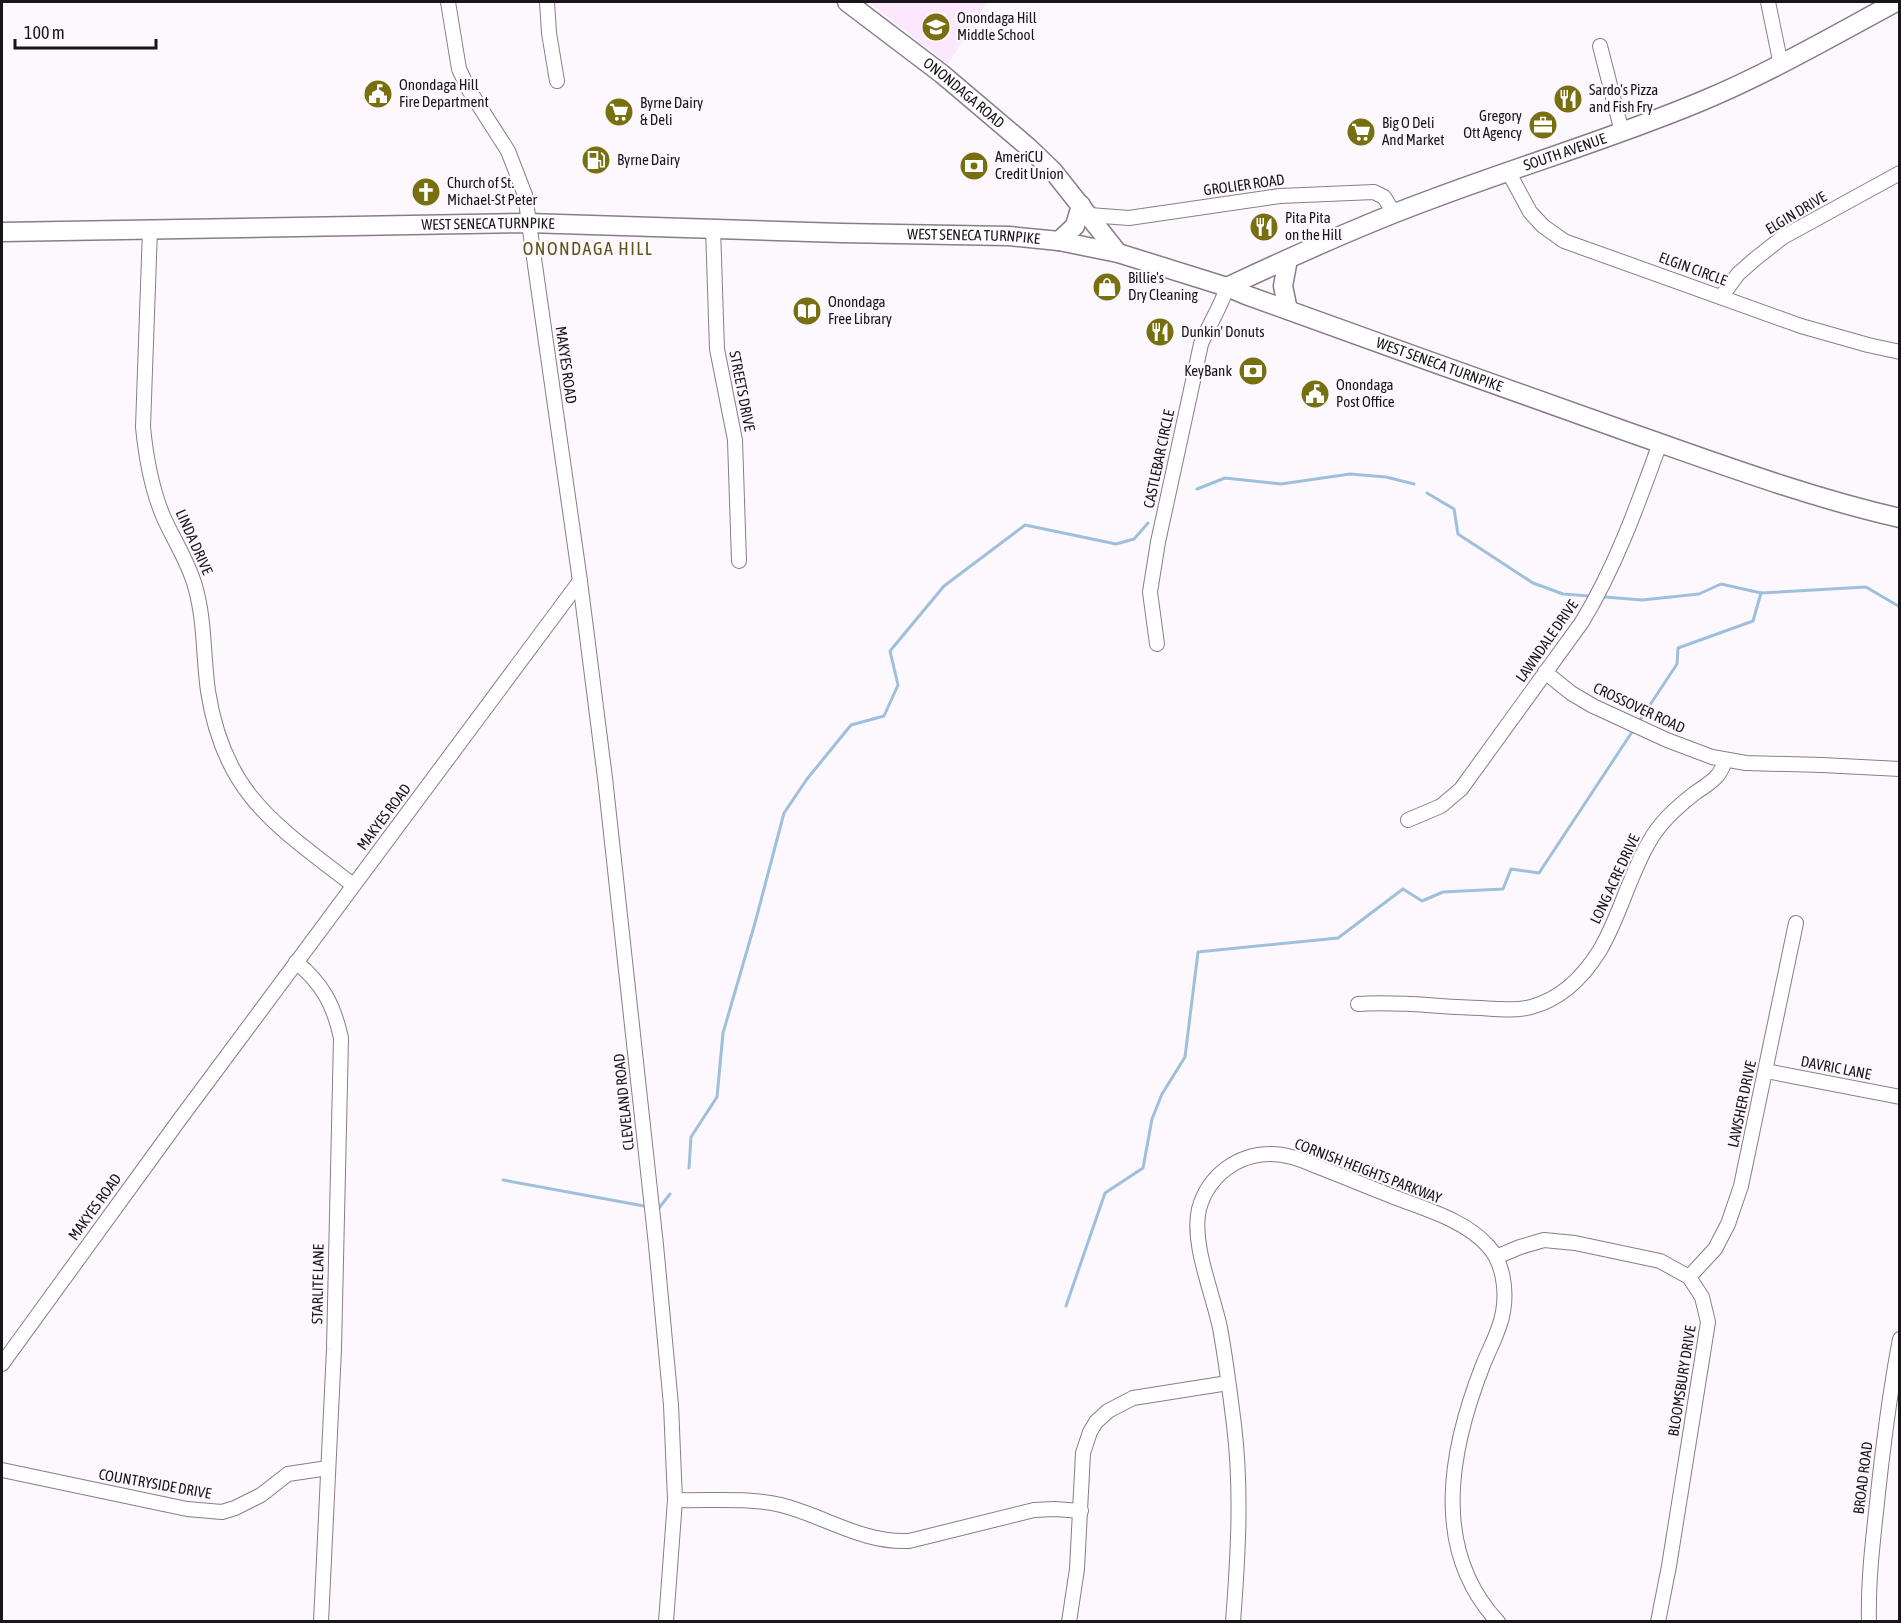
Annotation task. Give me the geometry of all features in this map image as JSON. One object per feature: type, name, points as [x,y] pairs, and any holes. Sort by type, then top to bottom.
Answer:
[{"type":"main road","name":"ONONDAGA ROAD","points":[[847,2],[935,68],[1029,147],[1053,171],[1118,253]]},
{"type":"main road","name":"SOUTH AVENUE","points":[[1227,287],[1394,213],[1703,101],[1781,65],[1896,2]]},
{"type":"main road","points":[[1059,241],[1075,226],[1085,210]]},
{"type":"main road","name":"WEST SENECA TURNPIKE","points":[[2,232],[528,223],[1009,236],[1059,241],[1118,253],[1227,287],[1660,443],[1815,495],[1899,518]]},
{"type":"main road","points":[[1288,259],[1283,286],[1288,310]]},
{"type":"street","name":"MAKYES ROAD","points":[[2,1364],[296,962],[580,581],[525,195],[508,151],[459,69],[448,2]]},
{"type":"street","points":[[547,2],[549,33],[557,81]]},
{"type":"street","points":[[1768,2],[1781,65]]},
{"type":"street","points":[[1600,46],[1622,132]]},
{"type":"street","name":"ELGIN CIRCLE","points":[[1508,171],[1530,212],[1542,226],[1564,241],[1801,326],[1899,352]]},
{"type":"street","name":"ELGIN DRIVE","points":[[1721,297],[1738,274],[1784,237],[1899,173]]},
{"type":"street","name":"GROLIER ROAD","points":[[1085,210],[1130,218],[1286,196],[1374,192],[1384,197],[1394,213]]},
{"type":"street","name":"STREETS DRIVE","points":[[712,228],[717,349],[735,440],[739,561]]},
{"type":"street","name":"LINDA DRIVE","points":[[150,230],[143,427],[146,458],[150,480],[163,516],[192,577],[199,598],[211,710],[221,746],[239,782],[262,811],[353,885]]},
{"type":"street","name":"CASTLEBAR CIRCLE","points":[[1157,644],[1150,592],[1158,542],[1201,344],[1221,305],[1227,287]]},
{"type":"street","name":"LAWNDALE DRIVE","points":[[1408,820],[1441,806],[1461,789],[1582,622],[1615,562],[1660,443]]},
{"type":"street","name":"CLEVELAND ROAD","points":[[580,581],[656,1245],[671,1405],[675,1500],[666,1622]]},
{"type":"street","name":"CROSSOVER ROAD","points":[[1545,672],[1561,686],[1593,706],[1667,740],[1726,760]]},
{"type":"street","points":[[1726,760],[1770,765],[1899,769]]},
{"type":"street","name":"LONG ACRE DRIVE","points":[[1358,1004],[1398,1003],[1509,1009],[1530,1007],[1555,997],[1586,970],[1600,950],[1620,910],[1634,872],[1649,841],[1673,811],[1717,776],[1726,760]]},
{"type":"street","name":"LAWSHER DRIVE","points":[[1689,1277],[1715,1249],[1728,1224],[1741,1186],[1796,923]]},
{"type":"street","name":"STARLITE LANE","points":[[296,962],[311,974],[329,999],[337,1018],[341,1038],[334,1349],[321,1622]]},
{"type":"street","name":"DAVRIC LANE","points":[[1766,1071],[1899,1096]]},
{"type":"street","name":"CORNISH HEIGHTS PARKWAY","points":[[1233,1622],[1239,1522],[1238,1463],[1220,1328],[1201,1256],[1197,1231],[1199,1210],[1207,1188],[1218,1174],[1227,1167],[1254,1156],[1274,1154],[1305,1161],[1443,1216],[1480,1238],[1496,1257],[1504,1289],[1504,1310],[1499,1330],[1483,1365],[1465,1418],[1457,1456],[1453,1493],[1458,1554],[1467,1578],[1478,1597],[1498,1622]]},
{"type":"street","points":[[1496,1257],[1544,1240],[1575,1243],[1660,1261],[1689,1277]]},
{"type":"street","name":"BLOOMSBURY DRIVE","points":[[1658,1622],[1670,1566],[1708,1322],[1702,1297],[1689,1277]]},
{"type":"street","name":"BROAD ROAD","points":[[1869,1622],[1870,1566],[1878,1488],[1899,1339]]},
{"type":"street","points":[[1069,1622],[1077,1569],[1083,1453],[1096,1422],[1108,1411],[1133,1398],[1228,1383]]},
{"type":"street","name":"COUNTRYSIDE DRIVE","points":[[2,1470],[187,1509],[222,1512],[261,1495],[288,1474],[328,1468]]},
{"type":"street","points":[[675,1500],[778,1504],[864,1536],[891,1542],[909,1541],[1034,1510],[1081,1511]]},
{"type":"shaded area","name":"Onondaga Hill Middle School","points":[[868,2],[987,2],[948,64]]},
{"type":"waterway","points":[[1197,489],[1225,478],[1281,484],[1350,474],[1386,477],[1414,484]]},
{"type":"waterway","points":[[1427,493],[1454,509],[1458,534],[1533,583],[1563,594],[1589,596]]},
{"type":"waterway","points":[[689,1168],[691,1137],[717,1097],[723,1033],[784,813],[807,779],[851,725],[884,716],[898,685],[890,651],[944,586],[1025,525],[1116,544],[1134,539],[1148,523]]},
{"type":"waterway","points":[[1605,597],[1642,600],[1699,594],[1721,584],[1761,593],[1866,587],[1900,607]]},
{"type":"waterway","points":[[1640,720],[1677,664],[1678,648],[1753,621],[1761,593]]},
{"type":"waterway","points":[[1066,1306],[1105,1193],[1143,1168],[1152,1119],[1162,1094],[1185,1057],[1198,952],[1338,938],[1403,889],[1422,901],[1443,892],[1503,889],[1511,869],[1539,873],[1632,732]]},
{"type":"waterway","points":[[503,1180],[644,1206]]},
{"type":"waterway","points":[[659,1208],[670,1194]]},
{"type":"place","name":"Onondaga Hill Middle School","points":[[936,27]]},
{"type":"place","name":"Onondaga Hill Fire Department","points":[[378,94]]},
{"type":"place","name":"Sardo's Pizza and Fish Fry","points":[[1568,99]]},
{"type":"place","name":"Byrne Dairy & Deli","points":[[619,112]]},
{"type":"place","name":"Gregory Ott Agency","points":[[1543,125]]},
{"type":"place","name":"Big O Deli And Market","points":[[1361,132]]},
{"type":"place","name":"Byrne Dairy","points":[[596,160]]},
{"type":"place","name":"AmeriCU Credit Union","points":[[974,166]]},
{"type":"place","name":"Church of St. Michael-St Peter","points":[[426,192]]},
{"type":"place","name":"Pita Pita on the Hill","points":[[1264,227]]},
{"type":"place","name":"Billie's Dry Cleaning","points":[[1107,287]]},
{"type":"place","name":"Onondaga Free Library","points":[[807,311]]},
{"type":"place","name":"Dunkin' Donuts","points":[[1160,332]]},
{"type":"place","name":"KeyBank","points":[[1253,371]]},
{"type":"place","name":"Onondaga Post Office","points":[[1315,394]]},
{"type":"district","name":"ONONDAGA HILL","points":[[588,249]]}]
